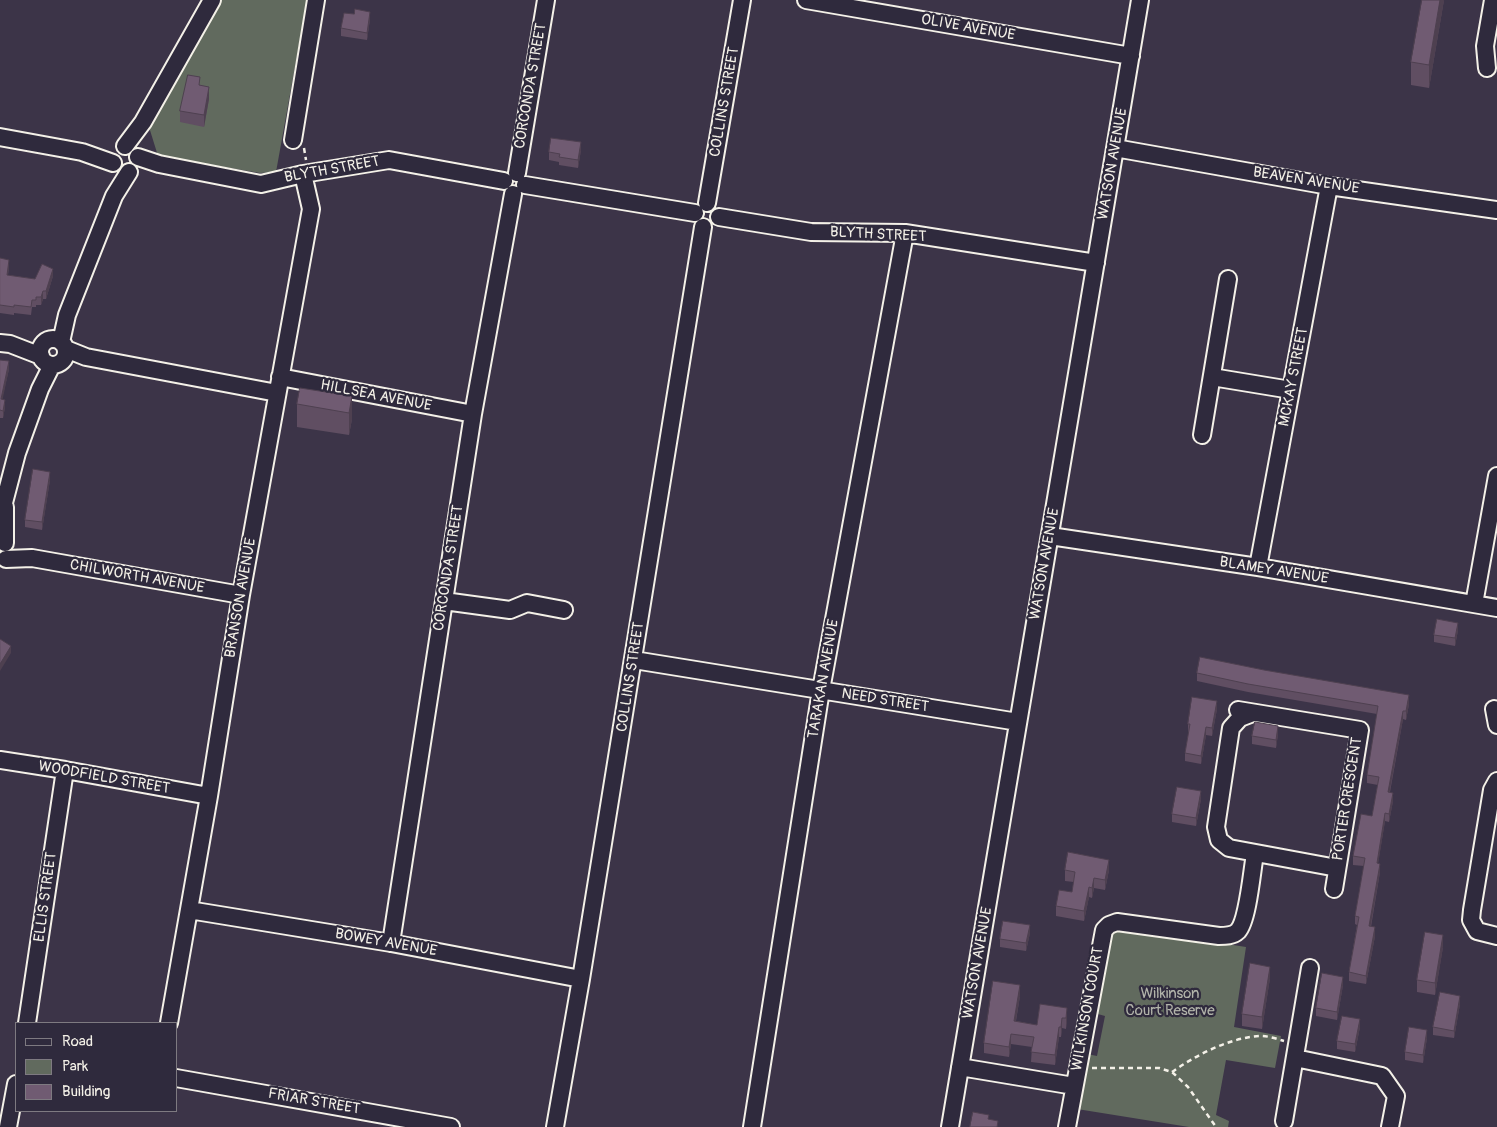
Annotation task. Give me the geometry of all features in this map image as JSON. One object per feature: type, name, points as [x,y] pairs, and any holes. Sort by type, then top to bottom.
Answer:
[{"type":"street","points":[[4,551],[3,510],[17,453],[53,352],[114,196],[126,159],[143,122],[212,0]]},
{"type":"street","points":[[293,137],[316,0]]},
{"type":"street","name":"CORCONDA STREET","points":[[391,944],[473,414],[546,0]]},
{"type":"street","name":"COLLINS STREET","points":[[555,1127],[634,660],[702,215],[742,0]]},
{"type":"street","name":"OLIVE AVENUE","points":[[806,0],[1131,56]]},
{"type":"street","name":"WATSON AVENUE","points":[[950,1127],[1140,0]]},
{"type":"street","points":[[1487,68],[1485,46],[1493,0]]},
{"type":"street","name":"BLYTH STREET","points":[[0,137],[159,164],[261,184],[306,174],[389,160],[702,215],[713,226],[719,218],[811,232],[905,233],[1096,263]]},
{"type":"street","name":"BEAVEN AVENUE","points":[[1115,148],[1329,186],[1497,210]]},
{"type":"street","name":"BRANSON AVENUE","points":[[168,1022],[209,796],[241,596],[278,385],[311,209],[306,174]]},
{"type":"street","name":"MCKAY STREET","points":[[1258,568],[1329,186]]},
{"type":"street","name":"TARAKAN AVENUE","points":[[752,1127],[822,690],[905,233]]},
{"type":"street","points":[[1202,435],[1228,279]]},
{"type":"street","name":"HILLSEA AVENUE","points":[[5,344],[473,414]]},
{"type":"street","points":[[1212,377],[1291,390]]},
{"type":"street","points":[[1474,604],[1497,476]]},
{"type":"street","name":"BLAMEY AVENUE","points":[[1050,536],[1497,608]]},
{"type":"street","name":"CHILWORTH AVENUE","points":[[4,551],[32,558],[241,596]]},
{"type":"street","points":[[444,601],[510,610],[527,603],[564,610]]},
{"type":"street","name":"NEED STREET","points":[[634,660],[1018,722]]},
{"type":"street","name":"PORTER CRESCENT","points":[[1334,889],[1360,730],[1246,712],[1232,728],[1216,827],[1218,840],[1229,848],[1337,868]]},
{"type":"street","name":"WOODFIELD STREET","points":[[0,760],[209,796]]},
{"type":"street","name":"ELLIS STREET","points":[[27,1022],[65,770]]},
{"type":"street","points":[[1497,781],[1492,790],[1472,910],[1472,920],[1477,931],[1497,936]]},
{"type":"street","name":"WILKINSON COURT","points":[[1067,1127],[1104,930],[1109,925],[1117,922],[1219,936],[1228,936],[1237,932],[1244,921],[1255,854]]},
{"type":"street","name":"BOWEY AVENUE","points":[[189,910],[391,944],[581,979]]},
{"type":"street","points":[[1284,1122],[1310,968]]},
{"type":"street","points":[[1296,1051],[1382,1076],[1396,1096],[1390,1127]]},
{"type":"street","points":[[960,1067],[1074,1086]]},
{"type":"street","name":"FRIAR STREET","points":[[178,1078],[452,1127]]},
{"type":"street","points":[[8,1127],[15,1089]]},
{"type":"path","points":[[293,137],[303,137],[306,174]]},
{"type":"path","points":[[1172,1072],[1189,1060],[1210,1050],[1243,1039],[1263,1036],[1296,1051]]},
{"type":"path","points":[[1078,1068],[1159,1068],[1172,1072],[1188,1087],[1216,1127]]},
{"type":"green space","points":[[219,0],[307,0],[276,172],[260,173],[158,156],[149,127]]},
{"type":"green space","name":"Wilkinson Court Reserve","points":[[1124,928],[1246,947],[1234,1027],[1281,1036],[1275,1068],[1226,1060],[1216,1115],[1229,1121],[1228,1127],[1189,1127],[1077,1109],[1087,1054],[1097,1056],[1105,1016],[1094,1013],[1109,935],[1113,931]]},
{"type":"building","points":[[1422,0],[1440,0],[1429,65],[1411,62]]},
{"type":"building","points":[[355,9],[370,12],[367,33],[341,28],[344,13],[354,14]]},
{"type":"building","points":[[188,75],[200,77],[199,85],[209,87],[204,115],[180,111]]},
{"type":"building","points":[[551,138],[581,142],[578,160],[559,157],[560,154],[549,152]]},
{"type":"building","points":[[0,258],[9,260],[7,275],[35,279],[42,264],[53,269],[46,291],[43,291],[41,297],[36,297],[36,300],[32,300],[31,307],[0,305]]},
{"type":"building","points":[[0,360],[9,361],[1,399],[5,400],[3,411],[0,410]]},
{"type":"building","points":[[300,388],[352,396],[349,413],[297,404]]},
{"type":"building","points":[[33,469],[50,472],[42,522],[25,520]]},
{"type":"building","points":[[1437,619],[1458,623],[1455,638],[1434,635]]},
{"type":"building","points":[[0,639],[11,646],[0,664]]},
{"type":"building","points":[[1200,657],[1409,695],[1406,711],[1403,711],[1388,792],[1393,793],[1389,814],[1385,813],[1377,863],[1380,864],[1369,926],[1375,927],[1366,976],[1349,972],[1359,917],[1355,916],[1365,858],[1353,856],[1361,814],[1372,816],[1379,777],[1367,775],[1378,706],[1248,684],[1197,673]]},
{"type":"building","points":[[1192,697],[1217,701],[1212,728],[1206,727],[1201,756],[1185,753]]},
{"type":"building","points":[[1255,722],[1278,726],[1276,740],[1252,736]]},
{"type":"building","points":[[1177,787],[1201,791],[1196,818],[1172,814]]},
{"type":"building","points":[[1068,852],[1109,860],[1105,880],[1094,878],[1092,888],[1089,887],[1084,911],[1056,906],[1059,890],[1072,892],[1075,872],[1065,870]]},
{"type":"building","points":[[1003,921],[1030,925],[1026,943],[1000,939]]},
{"type":"building","points":[[1425,932],[1443,935],[1435,983],[1417,980]]},
{"type":"building","points":[[1250,963],[1270,967],[1262,1017],[1242,1014]]},
{"type":"building","points":[[1322,973],[1343,977],[1337,1012],[1316,1008]]},
{"type":"building","points":[[993,981],[1020,985],[1014,1021],[1037,1025],[1040,1004],[1067,1008],[1066,1018],[1062,1018],[1061,1027],[1059,1027],[1055,1055],[1031,1052],[1034,1037],[1011,1034],[1009,1047],[984,1043]]},
{"type":"building","points":[[1440,992],[1460,996],[1454,1031],[1433,1027]]},
{"type":"building","points":[[1342,1016],[1360,1019],[1355,1044],[1337,1041]]},
{"type":"building","points":[[1409,1027],[1427,1030],[1423,1055],[1405,1052]]},
{"type":"building","points":[[973,1112],[989,1115],[988,1119],[998,1121],[997,1127],[970,1127]]}]
